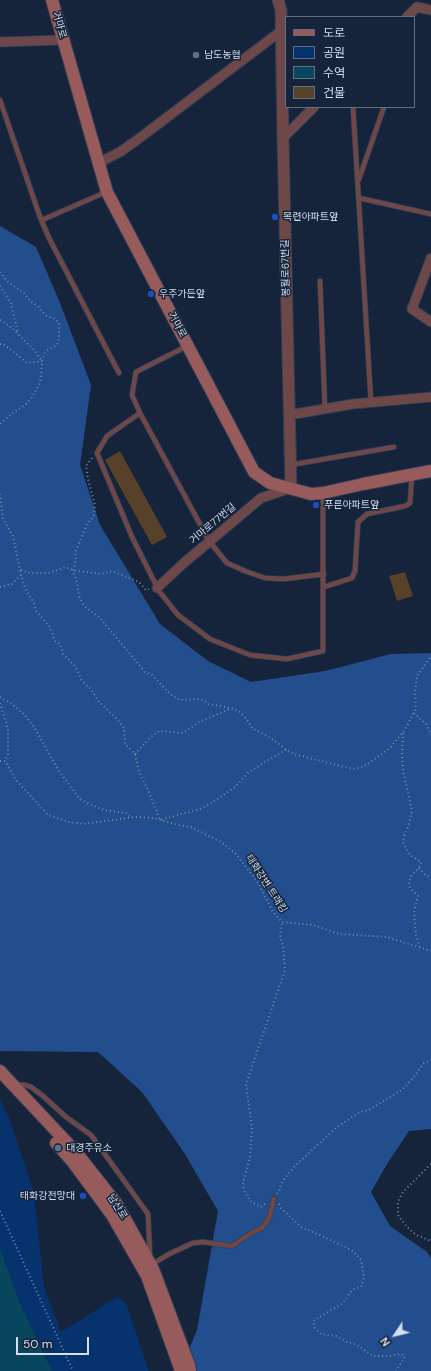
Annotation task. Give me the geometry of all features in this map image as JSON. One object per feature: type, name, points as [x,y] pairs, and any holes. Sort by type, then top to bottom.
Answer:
[{"type":"main road","name":"거마로","points":[[52,0],[107,192],[254,472],[270,483],[311,494],[431,472]]},
{"type":"main road","name":"남산로","points":[[0,1071],[75,1152],[116,1203],[151,1265],[190,1371]]},
{"type":"main road","name":"남산로","points":[[0,1082],[72,1161],[112,1215],[147,1276],[181,1371]]},
{"type":"street","name":"봉월로67번길","points":[[278,0],[281,10],[291,488]]},
{"type":"street","points":[[408,16],[417,7],[431,10]]},
{"type":"street","points":[[98,163],[120,152],[137,140],[281,31]]},
{"type":"street","points":[[0,42],[63,40]]},
{"type":"street","points":[[283,138],[313,108]]},
{"type":"street","points":[[431,258],[412,309],[431,322]]},
{"type":"street","points":[[289,415],[372,402],[431,397]]},
{"type":"street","name":"거마로77번길","points":[[157,588],[209,541],[261,498],[291,488]]},
{"type":"lane","points":[[0,100],[49,238],[119,373]]},
{"type":"lane","points":[[353,108],[372,402]]},
{"type":"lane","points":[[358,182],[384,108]]},
{"type":"lane","points":[[42,220],[107,192]]},
{"type":"lane","points":[[358,198],[431,214]]},
{"type":"lane","points":[[320,281],[325,410]]},
{"type":"lane","points":[[187,346],[136,372],[132,394],[140,413],[209,541],[227,562],[245,571],[265,578],[284,579],[324,574]]},
{"type":"lane","points":[[140,413],[107,436],[97,453],[132,537],[157,588],[178,615],[210,639],[250,655],[287,659],[322,651],[324,587],[323,493]]},
{"type":"lane","points":[[290,465],[394,447]]},
{"type":"lane","points":[[324,587],[352,578],[355,571],[358,522],[367,514],[405,506],[410,503],[412,475]]},
{"type":"lane","points":[[13,1085],[25,1085],[31,1087],[66,1117],[91,1135],[148,1214],[151,1265],[169,1254],[193,1243],[203,1242],[232,1246],[251,1233],[262,1228],[269,1218],[274,1199]]},
{"type":"path","points":[[0,272],[8,282],[24,293],[30,301],[38,306],[44,315],[55,319],[59,323],[59,339],[57,345],[46,351],[42,361],[41,378],[37,390],[25,406],[11,414],[0,424]]},
{"type":"path","points":[[0,286],[11,303],[18,335]]},
{"type":"path","points":[[0,320],[12,328],[35,351],[42,361]]},
{"type":"path","points":[[0,344],[27,363],[42,361]]},
{"type":"path","points":[[97,453],[86,466],[88,479],[96,505],[94,516],[87,524],[75,553],[76,560],[73,570],[79,596],[84,606],[100,618],[145,672],[152,675],[170,694],[180,700],[201,699],[209,704],[231,708],[240,712],[252,728],[271,738],[286,750],[297,755],[353,769],[363,767],[389,749],[404,731],[416,709],[415,693],[417,676],[431,656]]},
{"type":"path","points":[[0,494],[3,519],[12,536],[21,570],[21,576],[34,603],[36,611],[50,627],[55,640],[60,644],[63,654],[75,666],[82,681],[91,689],[99,702],[124,728],[125,744],[135,754],[139,772],[160,820],[200,809],[210,804],[235,787],[248,773],[286,750]]},
{"type":"path","points":[[21,570],[30,573],[49,573],[65,567],[73,570],[101,574],[112,571],[139,582],[146,590],[157,588]]},
{"type":"path","points":[[0,587],[12,584],[21,574],[21,576]]},
{"type":"path","points":[[0,697],[12,704],[24,714],[34,727],[59,772],[80,798],[87,803],[104,810],[126,813],[132,818]]},
{"type":"path","points":[[0,703],[8,729],[8,754],[5,761],[0,761]]},
{"type":"path","points":[[135,754],[159,731],[183,733],[199,722],[231,708]]},
{"type":"path","points":[[414,713],[426,724],[431,735]]},
{"type":"path","points":[[404,731],[402,756],[403,770],[412,811],[403,842],[410,854],[421,862],[419,868],[411,876],[408,882],[410,888],[418,896],[414,912],[416,935],[420,947]]},
{"type":"path","name":"태화강변 트래킹","points":[[5,761],[16,780],[48,815],[69,822],[83,824],[132,818],[154,818],[191,827],[221,842],[236,854],[258,883],[273,912],[282,922],[313,925],[339,934],[387,937],[431,951]]},
{"type":"path","points":[[419,868],[426,876],[431,877]]},
{"type":"path","points":[[282,922],[280,937],[283,945],[285,970],[246,1084],[252,1128],[250,1157],[243,1183],[244,1190],[250,1201],[261,1207],[274,1199],[284,1179],[295,1166],[337,1127],[360,1112],[369,1110],[403,1089],[424,1063],[431,1060]]},
{"type":"path","points":[[431,1164],[403,1192],[398,1202],[398,1215],[406,1226],[416,1235],[431,1241]]},
{"type":"path","points":[[274,1199],[277,1198],[281,1208],[302,1227],[333,1240],[353,1251],[361,1260],[364,1277],[362,1286],[352,1290],[343,1303],[313,1321],[315,1328],[320,1334],[336,1336],[357,1345],[373,1356],[401,1354],[405,1358],[396,1371]]},
{"type":"path","points":[[0,1211],[73,1371]]},
{"type":"green space","points":[[0,1099],[9,1118],[34,1193],[44,1287],[61,1332],[117,1297],[126,1303],[149,1371],[52,1371],[19,1301],[0,1248]]},
{"type":"shaded area","points":[[0,226],[36,247],[60,303],[91,385],[80,465],[100,525],[160,624],[208,661],[251,682],[325,671],[391,654],[431,653],[431,1129],[409,1131],[387,1164],[371,1192],[390,1226],[427,1252],[431,1258],[431,1371],[197,1371],[190,1347],[197,1330],[218,1211],[185,1154],[142,1092],[98,1052],[0,1051]]},
{"type":"water","points":[[0,1248],[19,1301],[52,1371],[0,1371]]},
{"type":"building","points":[[120,451],[167,537],[152,545],[105,460]]},
{"type":"building","points":[[405,572],[413,596],[397,601],[389,576]]},
{"type":"place","name":"남도농협","points":[[196,55]]},
{"type":"place","name":"목련아파트앞","points":[[275,217]]},
{"type":"place","name":"우주가든앞","points":[[151,294]]},
{"type":"place","name":"푸른아파트앞","points":[[316,505]]},
{"type":"place","name":"대경주유소","points":[[58,1148]]},
{"type":"place","name":"태화강전망대","points":[[83,1196]]}]
